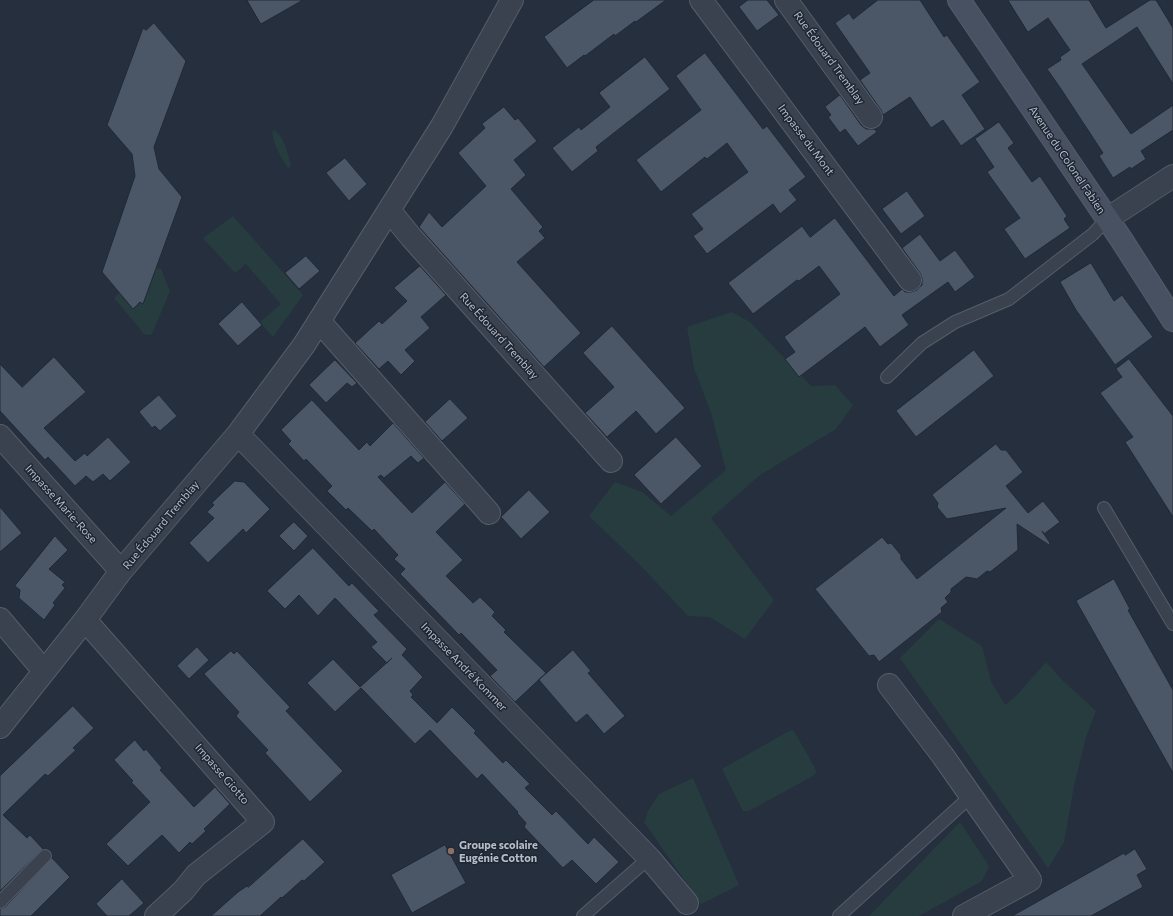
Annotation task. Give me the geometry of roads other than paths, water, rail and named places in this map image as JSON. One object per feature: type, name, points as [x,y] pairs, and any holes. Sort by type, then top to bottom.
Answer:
[{"type":"street","name":"Rue Édouard Tremblay","points":[[0,727],[85,620],[121,571],[238,434],[304,345],[442,126],[512,0]]},
{"type":"street","name":"Impasse du Mont","points":[[701,0],[910,280]]},
{"type":"street","name":"Rue Édouard Tremblay","points":[[786,0],[871,117]]},
{"type":"street","name":"Avenue du Colonel Fabien","points":[[959,0],[1121,239],[1173,320]]},
{"type":"street","points":[[1107,219],[1173,176]]},
{"type":"street","name":"Rue Édouard Tremblay","points":[[389,210],[411,237],[611,461]]},
{"type":"street","points":[[319,320],[489,513]]},
{"type":"street","name":"Impasse André Kommer","points":[[238,434],[649,858],[687,902]]},
{"type":"street","name":"Impasse Marie-Rose","points":[[0,436],[121,571]]},
{"type":"street","points":[[0,619],[44,670]]},
{"type":"street","name":"Impasse Giotto","points":[[85,620],[263,822],[196,875],[183,891],[156,916]]},
{"type":"street","points":[[890,685],[943,756],[1030,880],[964,916]]},
{"type":"lane","points":[[887,377],[922,343],[955,322],[1009,299],[1092,234],[1107,219]]},
{"type":"lane","points":[[1104,508],[1173,624]]},
{"type":"lane","points":[[839,916],[971,796]]},
{"type":"lane","points":[[0,902],[45,856]]},
{"type":"lane","points":[[583,916],[649,858]]},
{"type":"place","name":"Groupe scolaire Eugénie Cotton","points":[[451,851]]}]
